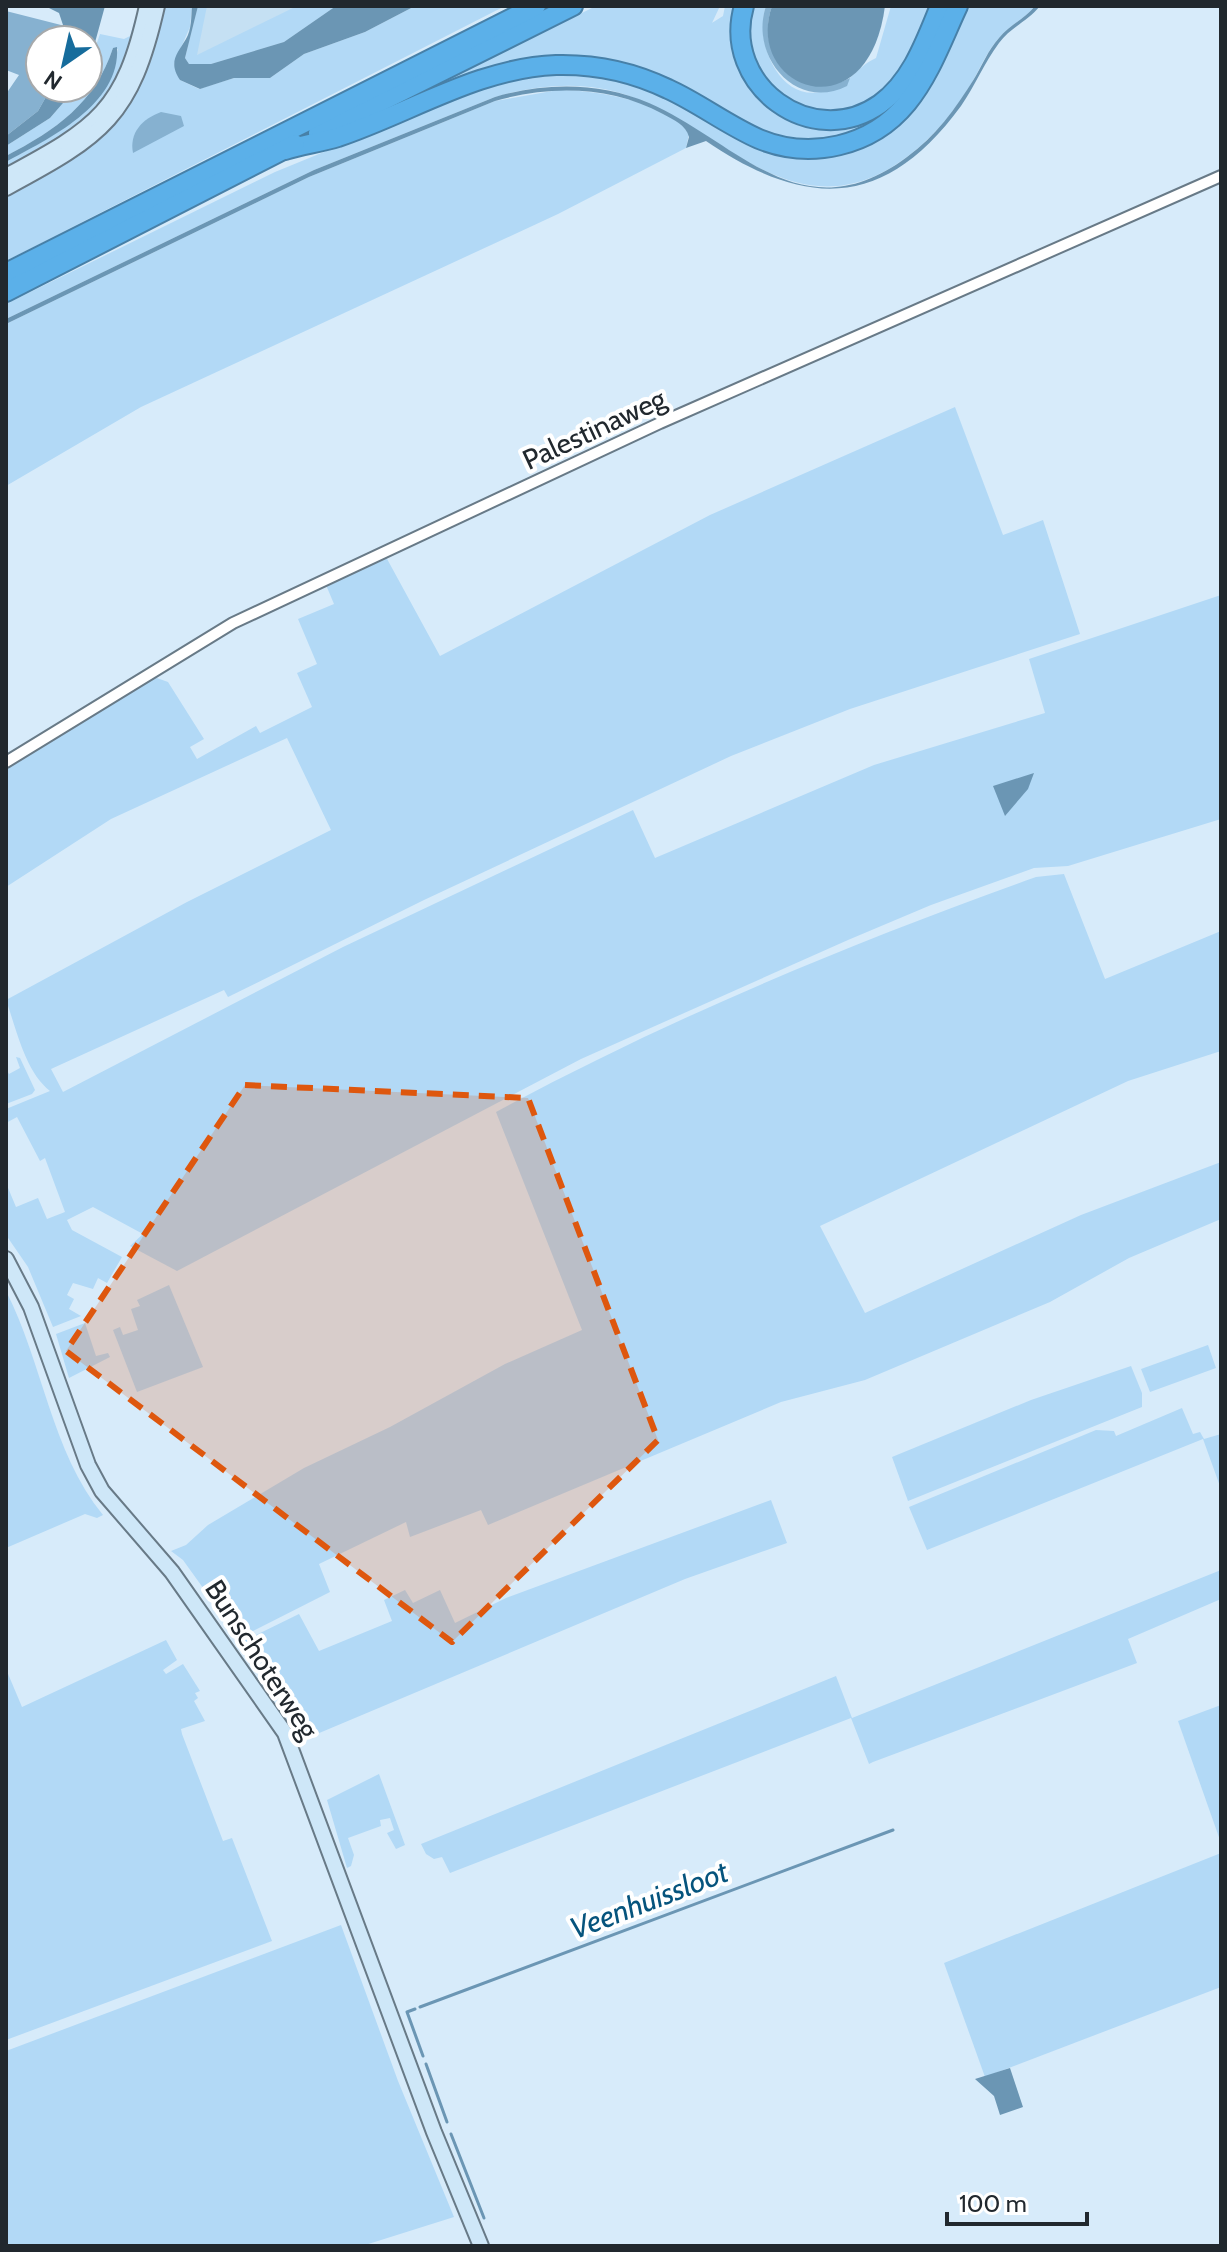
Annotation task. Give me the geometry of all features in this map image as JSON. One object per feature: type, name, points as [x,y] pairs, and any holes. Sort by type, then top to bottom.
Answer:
[{"type":"highway","points":[[6,273],[536,6]]},
{"type":"highway","points":[[6,292],[573,6]]},
{"type":"highway","points":[[744,6],[741,43],[754,79],[781,106],[821,119],[860,114],[890,95],[913,65],[940,9]]},
{"type":"highway","points":[[285,150],[337,137],[488,77],[559,65],[606,69],[658,84],[772,144],[802,149],[831,147],[860,139],[899,111],[920,84],[958,6]]},
{"type":"main road","points":[[6,176],[79,135],[109,106],[135,59],[147,6]]},
{"type":"main road","points":[[6,188],[74,151],[112,117],[141,69],[157,6]]},
{"type":"main road","name":"Bunschoterweg","points":[[6,1259],[31,1307],[88,1465],[102,1491],[172,1572],[285,1733],[434,2132],[481,2246]]},
{"type":"street","name":"Palestinaweg","points":[[6,762],[233,623],[660,423],[1221,176]]},
{"type":"highlighted area","points":[[245,1085],[528,1098],[658,1440],[452,1642],[66,1351]]},
{"type":"shaded area","points":[[45,6],[105,6],[100,24],[63,24],[59,13]]},
{"type":"shaded area","points":[[139,6],[144,6],[134,52],[98,115],[6,173],[6,162],[60,130],[90,104],[104,104],[104,84],[118,49],[113,48],[104,69],[104,35],[124,39],[130,36]]},
{"type":"shaded area","points":[[161,6],[192,6],[190,27],[174,64],[180,80],[199,89],[234,78],[270,78],[304,54],[365,32],[415,6],[505,6],[6,261],[6,192],[77,152]]},
{"type":"shaded area","points":[[192,6],[198,6],[185,58],[189,64],[211,64],[284,42],[336,6],[415,6],[365,32],[304,54],[270,78],[234,78],[200,89],[180,80],[174,63],[189,31]]},
{"type":"shaded area","points":[[195,6],[389,6],[195,79],[186,42]]},
{"type":"shaded area","points":[[198,6],[207,6],[197,55],[297,6],[336,6],[284,42],[211,64],[189,64],[185,58]]},
{"type":"shaded area","points":[[596,6],[720,6],[712,23],[723,16],[725,6],[740,6],[740,58],[808,121],[909,95],[859,136],[787,143],[722,115],[576,62],[383,112]]},
{"type":"shaded area","points":[[752,6],[766,6],[763,35],[773,65],[781,77],[792,87],[805,92],[820,92],[839,86],[876,58],[891,6],[935,6],[902,69],[884,90],[857,106],[822,110],[789,100],[763,77],[750,47]]},
{"type":"shaded area","points":[[766,6],[772,6],[768,25],[770,43],[786,71],[814,85],[832,84],[850,78],[847,86],[828,92],[810,92],[794,85],[781,74],[764,43]]},
{"type":"shaded area","points":[[772,6],[885,6],[874,47],[856,73],[834,85],[811,86],[791,77],[775,59],[768,35]]},
{"type":"shaded area","points":[[962,6],[1035,6],[995,43],[965,94],[937,130],[912,153],[872,177],[835,186],[800,183],[767,172],[632,97],[581,86],[529,89],[495,97],[314,170],[6,319],[6,304],[275,172],[475,90],[516,78],[575,73],[619,79],[667,97],[743,140],[863,146]]},
{"type":"shaded area","points":[[1035,6],[1040,6],[999,43],[961,106],[932,140],[903,165],[873,181],[842,188],[803,185],[834,187],[869,179],[907,157],[936,131],[952,111],[988,53],[1007,29]]},
{"type":"shaded area","points":[[6,11],[57,24],[24,24],[24,104],[42,104],[38,111],[6,136],[6,94],[19,75],[6,70]]},
{"type":"shaded area","points":[[117,47],[115,68],[104,90],[104,69],[113,48]]},
{"type":"shaded area","points":[[553,87],[592,88],[630,96],[681,119],[741,158],[771,174],[801,185],[777,179],[706,141],[686,148],[689,137],[679,123],[643,105],[602,93],[538,92],[495,101],[309,177],[6,324],[6,319],[314,170],[495,97]]},
{"type":"shaded area","points":[[558,90],[610,95],[665,113],[689,134],[686,148],[558,214],[141,407],[6,486],[6,324],[309,177],[495,101]]},
{"type":"shaded area","points":[[42,104],[62,104],[50,118],[6,146],[6,136],[38,111]]},
{"type":"shaded area","points":[[62,104],[80,104],[57,125],[6,156],[6,146],[50,118]]},
{"type":"shaded area","points":[[80,104],[94,104],[61,131],[6,162],[6,156],[72,113]]},
{"type":"shaded area","points":[[161,112],[181,116],[184,126],[133,153],[133,139],[138,128]]},
{"type":"shaded area","points":[[955,407],[1003,535],[1043,520],[1080,634],[850,709],[731,756],[424,900],[228,997],[224,990],[51,1069],[63,1092],[343,947],[633,810],[655,858],[874,765],[1045,713],[1029,659],[1221,595],[1221,819],[1068,866],[1034,868],[931,905],[848,940],[581,1059],[177,1271],[130,1246],[143,1234],[93,1207],[67,1220],[72,1230],[122,1257],[107,1283],[98,1278],[93,1289],[73,1283],[67,1295],[74,1299],[69,1309],[81,1316],[53,1327],[28,1267],[6,1235],[6,1183],[16,1207],[38,1198],[47,1219],[65,1212],[45,1158],[40,1161],[17,1117],[6,1123],[6,1109],[50,1091],[28,1062],[6,1000],[187,902],[331,830],[287,738],[111,819],[6,887],[6,767],[154,677],[168,682],[204,739],[190,747],[197,759],[256,726],[260,733],[312,707],[297,673],[317,664],[298,619],[334,604],[326,585],[386,557],[440,656],[710,515]]},
{"type":"shaded area","points":[[1034,773],[1028,789],[1005,816],[993,786]]},
{"type":"shaded area","points":[[1064,874],[1105,979],[1221,931],[1221,1051],[1128,1081],[820,1226],[865,1313],[1081,1215],[1221,1162],[1221,1219],[1129,1258],[1050,1302],[865,1380],[781,1402],[488,1525],[481,1510],[410,1537],[406,1522],[319,1564],[330,1592],[239,1638],[183,1560],[171,1551],[186,1545],[208,1525],[304,1468],[390,1427],[505,1364],[582,1330],[496,1112],[627,1045],[761,984],[898,928],[1036,877]]},
{"type":"shaded area","points":[[16,1057],[20,1058],[35,1090],[6,1104],[6,1069],[9,1074],[20,1068]]},
{"type":"shaded area","points":[[169,1285],[203,1367],[137,1392],[113,1330],[120,1327],[123,1335],[138,1330],[131,1309],[140,1306],[137,1300]]},
{"type":"shaded area","points":[[6,1291],[71,1463],[103,1515],[97,1518],[85,1514],[6,1548]]},
{"type":"shaded area","points":[[85,1323],[96,1356],[108,1353],[110,1357],[69,1378],[56,1334]]},
{"type":"shaded area","points":[[1208,1345],[1216,1368],[1150,1392],[1141,1369]]},
{"type":"shaded area","points":[[1131,1366],[1142,1393],[1142,1407],[908,1501],[892,1457],[1031,1400]]},
{"type":"shaded area","points":[[1182,1408],[1193,1434],[1200,1432],[1204,1439],[1221,1434],[1221,1489],[1203,1439],[927,1550],[909,1507],[1096,1430],[1114,1431],[1116,1436]]},
{"type":"shaded area","points":[[771,1500],[787,1543],[685,1579],[305,1739],[242,1642],[299,1614],[319,1651],[392,1621],[384,1600],[405,1590],[413,1603],[440,1590],[455,1623],[506,1598]]},
{"type":"shaded area","points":[[1221,1570],[1221,1599],[1128,1639],[1137,1663],[869,1764],[851,1718],[450,1873],[442,1857],[434,1859],[426,1854],[421,1844],[836,1676],[852,1718]]},
{"type":"shaded area","points":[[166,1640],[177,1660],[163,1670],[166,1674],[183,1664],[200,1691],[195,1693],[198,1698],[194,1701],[205,1721],[181,1729],[182,1734],[223,1841],[232,1838],[272,1941],[6,2040],[6,1669],[22,1707]]},
{"type":"shaded area","points":[[1221,1705],[1221,1843],[1178,1721]]},
{"type":"shaded area","points":[[379,1774],[405,1845],[396,1849],[387,1833],[394,1830],[390,1818],[380,1820],[381,1826],[348,1838],[354,1855],[351,1866],[347,1868],[327,1800]]},
{"type":"shaded area","points":[[1221,1853],[1221,1987],[985,2077],[944,1963]]},
{"type":"shaded area","points":[[341,1925],[398,2081],[454,2217],[362,2246],[6,2246],[6,2051]]},
{"type":"shaded area","points":[[1010,2068],[1023,2107],[1000,2115],[994,2096],[975,2079]]},
{"type":"waterway","name":"Veenhuissloot","points":[[420,2007],[893,1830]]},
{"type":"waterway","name":"Veenhuissloot","points":[[415,2009],[407,2012],[423,2056]]},
{"type":"waterway","name":"Veenhuissloot","points":[[426,2064],[447,2122]]},
{"type":"waterway","name":"Veenhuissloot","points":[[451,2134],[484,2218]]}]
